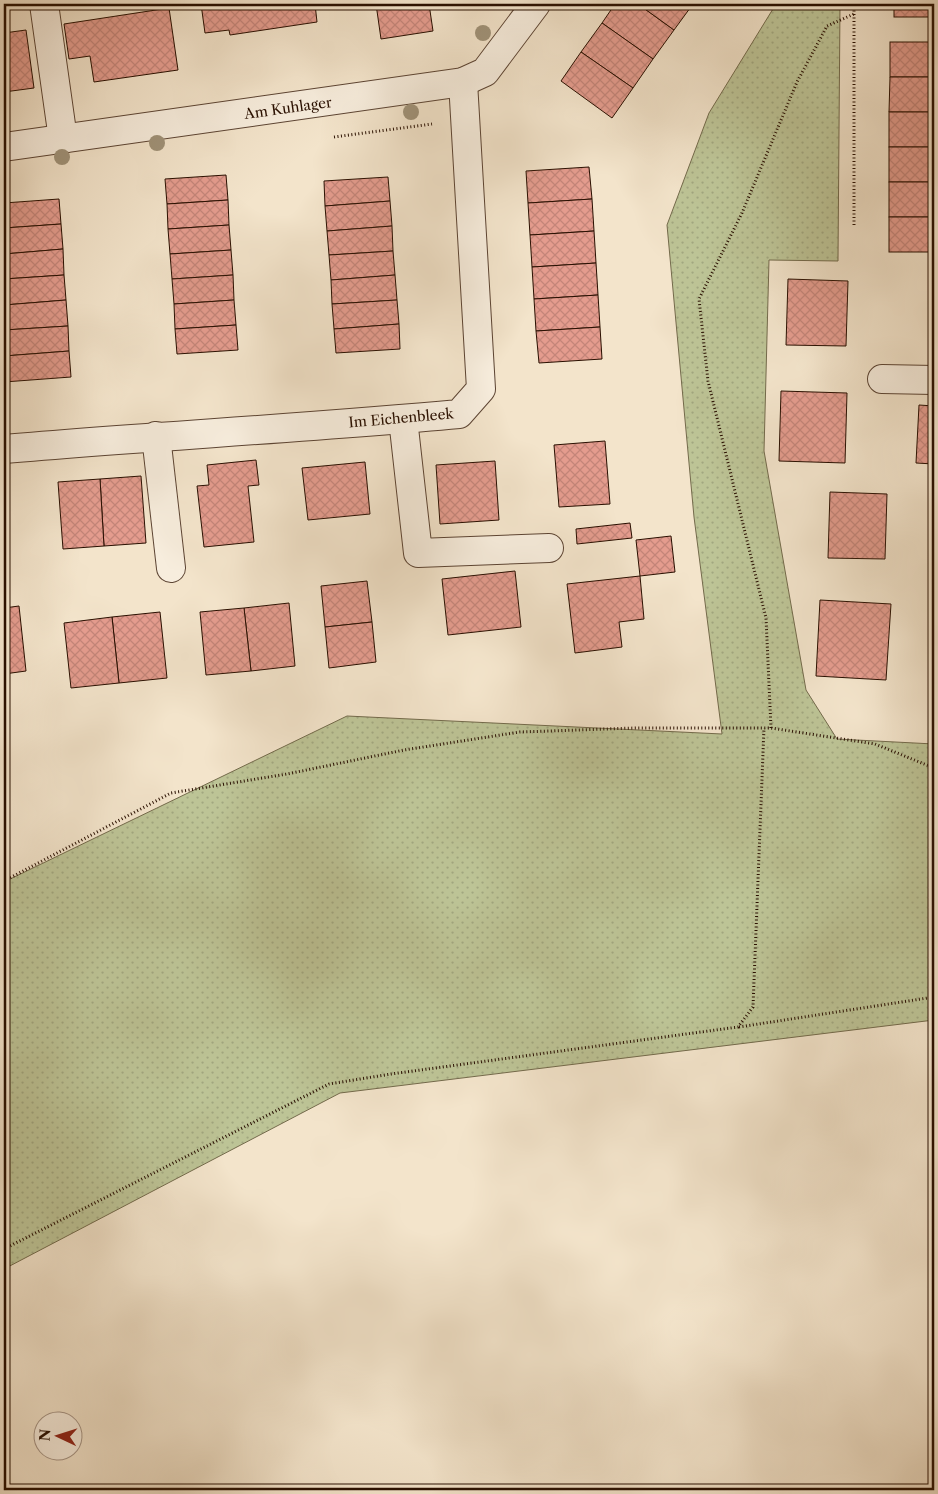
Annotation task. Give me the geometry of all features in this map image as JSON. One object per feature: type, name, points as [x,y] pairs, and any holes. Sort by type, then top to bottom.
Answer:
[{"type":"street","points":[[44,4],[63,139]]},
{"type":"street","name":"Am Kuhlager","points":[[4,147],[463,82],[485,72],[536,4]]},
{"type":"street","name":"Im Eichenbleek","points":[[4,449],[459,414],[481,389],[463,82]]},
{"type":"street","points":[[882,379],[934,380]]},
{"type":"street","points":[[403,419],[418,553],[549,548]]},
{"type":"street","points":[[156,436],[170,568]]},
{"type":"path","points":[[854,4],[854,225]]},
{"type":"path","points":[[771,728],[766,618],[708,381],[700,299],[742,213],[797,82],[827,26],[854,14]]},
{"type":"path","points":[[4,881],[171,793],[287,774],[404,750],[520,732],[635,728],[771,728],[875,744],[934,768]]},
{"type":"path","points":[[738,1027],[753,1007],[764,728]]},
{"type":"path","points":[[4,1248],[328,1084],[400,1072],[738,1027],[934,996]]},
{"type":"green space","points":[[776,4],[840,4],[838,261],[769,260],[764,451],[806,690],[837,739],[934,744],[934,1020],[340,1093],[4,1269],[4,882],[347,716],[722,734],[694,517],[667,225],[709,113]]},
{"type":"building","points":[[201,4],[315,4],[317,22],[230,35],[229,30],[205,33]]},
{"type":"building","points":[[376,4],[429,4],[433,31],[381,39]]},
{"type":"building","points":[[615,4],[638,4],[674,30],[653,59],[602,23]]},
{"type":"building","points":[[638,4],[693,4],[674,30]]},
{"type":"building","points":[[894,4],[934,4],[934,17],[894,17]]},
{"type":"building","points":[[169,8],[178,70],[94,82],[90,56],[69,59],[64,24]]},
{"type":"building","points":[[602,23],[653,59],[633,88],[581,52]]},
{"type":"building","points":[[26,30],[34,88],[4,92],[4,33]]},
{"type":"building","points":[[890,42],[934,42],[934,77],[890,77]]},
{"type":"building","points":[[581,52],[633,88],[612,118],[561,81]]},
{"type":"building","points":[[890,77],[934,77],[934,112],[889,112]]},
{"type":"building","points":[[889,112],[934,112],[934,147],[889,147]]},
{"type":"building","points":[[889,147],[934,147],[934,182],[889,182]]},
{"type":"building","points":[[589,167],[592,199],[528,203],[526,171]]},
{"type":"building","points":[[226,175],[228,200],[167,204],[165,179]]},
{"type":"building","points":[[388,177],[390,201],[325,206],[324,181]]},
{"type":"building","points":[[889,182],[934,182],[934,217],[889,217]]},
{"type":"building","points":[[59,199],[61,224],[4,228],[4,203]]},
{"type":"building","points":[[592,199],[594,231],[530,235],[528,203]]},
{"type":"building","points":[[228,200],[229,225],[168,229],[167,204]]},
{"type":"building","points":[[390,201],[392,226],[327,231],[325,206]]},
{"type":"building","points":[[889,217],[934,217],[934,252],[889,252]]},
{"type":"building","points":[[61,224],[63,249],[4,254],[4,228]]},
{"type":"building","points":[[229,225],[231,250],[170,254],[168,229]]},
{"type":"building","points":[[392,226],[393,251],[329,255],[327,231]]},
{"type":"building","points":[[594,231],[596,263],[532,267],[530,235]]},
{"type":"building","points":[[63,249],[64,275],[4,279],[4,254]]},
{"type":"building","points":[[231,250],[233,275],[172,279],[170,254]]},
{"type":"building","points":[[393,251],[395,275],[331,280],[329,255]]},
{"type":"building","points":[[596,263],[598,295],[534,299],[532,267]]},
{"type":"building","points":[[64,275],[66,300],[4,305],[4,279]]},
{"type":"building","points":[[233,275],[234,300],[174,304],[172,279]]},
{"type":"building","points":[[395,275],[397,300],[332,304],[331,280]]},
{"type":"building","points":[[788,279],[848,281],[846,346],[786,345]]},
{"type":"building","points":[[598,295],[600,327],[536,331],[534,299]]},
{"type":"building","points":[[66,300],[68,326],[4,330],[4,305]]},
{"type":"building","points":[[234,300],[236,325],[175,329],[174,304]]},
{"type":"building","points":[[397,300],[399,324],[334,329],[332,304]]},
{"type":"building","points":[[399,324],[400,349],[336,353],[334,329]]},
{"type":"building","points":[[236,325],[238,350],[177,354],[175,329]]},
{"type":"building","points":[[68,326],[69,351],[4,356],[4,330]]},
{"type":"building","points":[[600,327],[602,359],[539,363],[536,331]]},
{"type":"building","points":[[69,351],[71,377],[4,382],[4,356]]},
{"type":"building","points":[[781,391],[847,393],[845,463],[779,461]]},
{"type":"building","points":[[919,405],[934,406],[934,464],[916,463]]},
{"type":"building","points":[[605,441],[610,504],[559,507],[554,445]]},
{"type":"building","points":[[256,460],[259,485],[248,486],[254,542],[204,547],[197,486],[209,485],[207,465]]},
{"type":"building","points":[[495,461],[499,520],[440,524],[436,465]]},
{"type":"building","points":[[365,462],[370,514],[308,520],[302,468]]},
{"type":"building","points":[[141,476],[146,543],[104,546],[100,479]]},
{"type":"building","points":[[100,479],[104,546],[63,549],[58,482]]},
{"type":"building","points":[[830,492],[887,494],[885,559],[828,558]]},
{"type":"building","points":[[630,523],[632,538],[577,544],[576,529]]},
{"type":"building","points":[[671,536],[675,572],[640,576],[636,540]]},
{"type":"building","points":[[515,571],[521,627],[448,635],[442,579]]},
{"type":"building","points":[[640,576],[644,619],[619,622],[622,647],[575,653],[567,584]]},
{"type":"building","points":[[367,581],[372,622],[325,627],[321,586]]},
{"type":"building","points":[[820,600],[891,604],[886,680],[816,676]]},
{"type":"building","points":[[289,603],[295,666],[251,671],[244,608]]},
{"type":"building","points":[[19,606],[26,671],[4,674],[4,608]]},
{"type":"building","points":[[244,608],[251,671],[206,675],[200,612]]},
{"type":"building","points":[[160,612],[167,678],[119,683],[112,617]]},
{"type":"building","points":[[112,617],[119,683],[71,688],[64,623]]},
{"type":"building","points":[[372,622],[376,662],[329,668],[325,627]]}]
